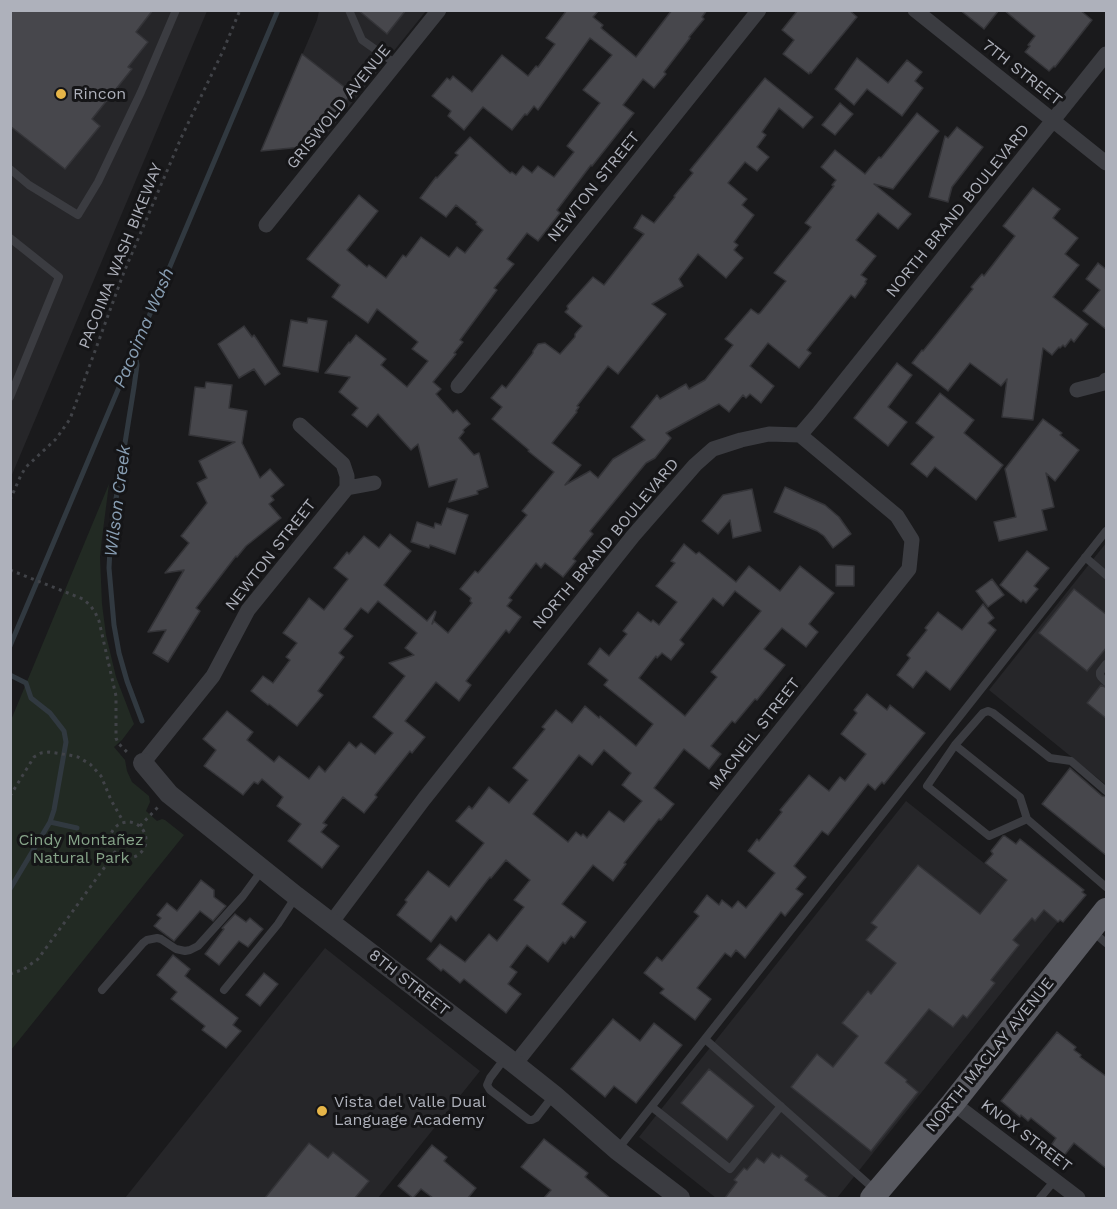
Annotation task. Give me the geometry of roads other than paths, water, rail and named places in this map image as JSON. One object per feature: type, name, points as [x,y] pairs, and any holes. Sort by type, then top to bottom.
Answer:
[{"type":"main road","name":"NORTH MACLAY AVENUE","points":[[875,1195],[1098,937],[1107,910]]},
{"type":"street","name":"GRISWOLD AVENUE","points":[[267,225],[439,10]]},
{"type":"street","name":"NEWTON STREET","points":[[458,386],[759,10]]},
{"type":"street","name":"7TH STREET","points":[[915,10],[1107,163]]},
{"type":"street","name":"NORTH BRAND BOULEVARD","points":[[331,923],[424,799],[633,536],[695,465],[713,449],[741,440],[769,434],[800,435],[1107,54]]},
{"type":"street","points":[[1077,390],[1104,383],[1107,380]]},
{"type":"street","points":[[300,424],[343,464],[347,476],[347,488],[374,483]]},
{"type":"street","name":"MACNEIL STREET","points":[[510,1061],[909,569],[912,540],[897,516],[800,435]]},
{"type":"street","name":"NEWTON STREET","points":[[143,763],[213,676],[248,610],[347,488]]},
{"type":"street","name":"8TH STREET","points":[[143,763],[169,794],[296,896],[554,1095],[617,1150],[680,1198]]},
{"type":"street","name":"KNOX STREET","points":[[953,1103],[1078,1198]]},
{"type":"lane","points":[[10,169],[78,215],[98,182],[141,92],[176,10]]},
{"type":"lane","points":[[349,10],[362,40],[396,64]]},
{"type":"lane","points":[[10,238],[58,277],[10,397]]},
{"type":"lane","points":[[617,1150],[1107,531]]},
{"type":"lane","points":[[1086,557],[1107,575]]},
{"type":"lane","points":[[1107,664],[1100,672],[1101,677],[1107,682]]},
{"type":"lane","points":[[1027,819],[989,836],[927,786],[955,745],[983,713],[988,711],[1050,758],[1071,761],[1107,790]]},
{"type":"lane","points":[[955,745],[1020,797],[1027,819],[1107,887]]},
{"type":"lane","points":[[102,990],[147,940],[161,939],[176,949],[185,951],[198,946],[243,896],[263,869]]},
{"type":"lane","points":[[224,990],[278,924],[296,896]]},
{"type":"lane","points":[[705,1038],[875,1195]]},
{"type":"lane","points":[[510,1061],[490,1078],[487,1085],[489,1090],[529,1120],[536,1118],[554,1095]]},
{"type":"lane","points":[[652,1107],[730,1169],[781,1106]]},
{"type":"lane","points":[[1040,1198],[1055,1180]]},
{"type":"waterway","name":"Pacoima Wash","points":[[10,646],[278,10]]},
{"type":"waterway","name":"Wilson Creek","points":[[135,351],[137,365],[111,530],[109,568],[119,653],[142,721]]},
{"type":"waterway","points":[[10,675],[26,683],[31,698],[50,713],[64,731],[66,742],[50,822],[10,889]]},
{"type":"waterway","points":[[50,822],[77,828]]},
{"type":"place","name":"Rincon","points":[[61,94]]},
{"type":"place","name":"Vista del Valle Dual Language Academy","points":[[322,1111]]},
{"type":"park label","name":"Cindy Montañez Natural Park","points":[[81,849]]}]
